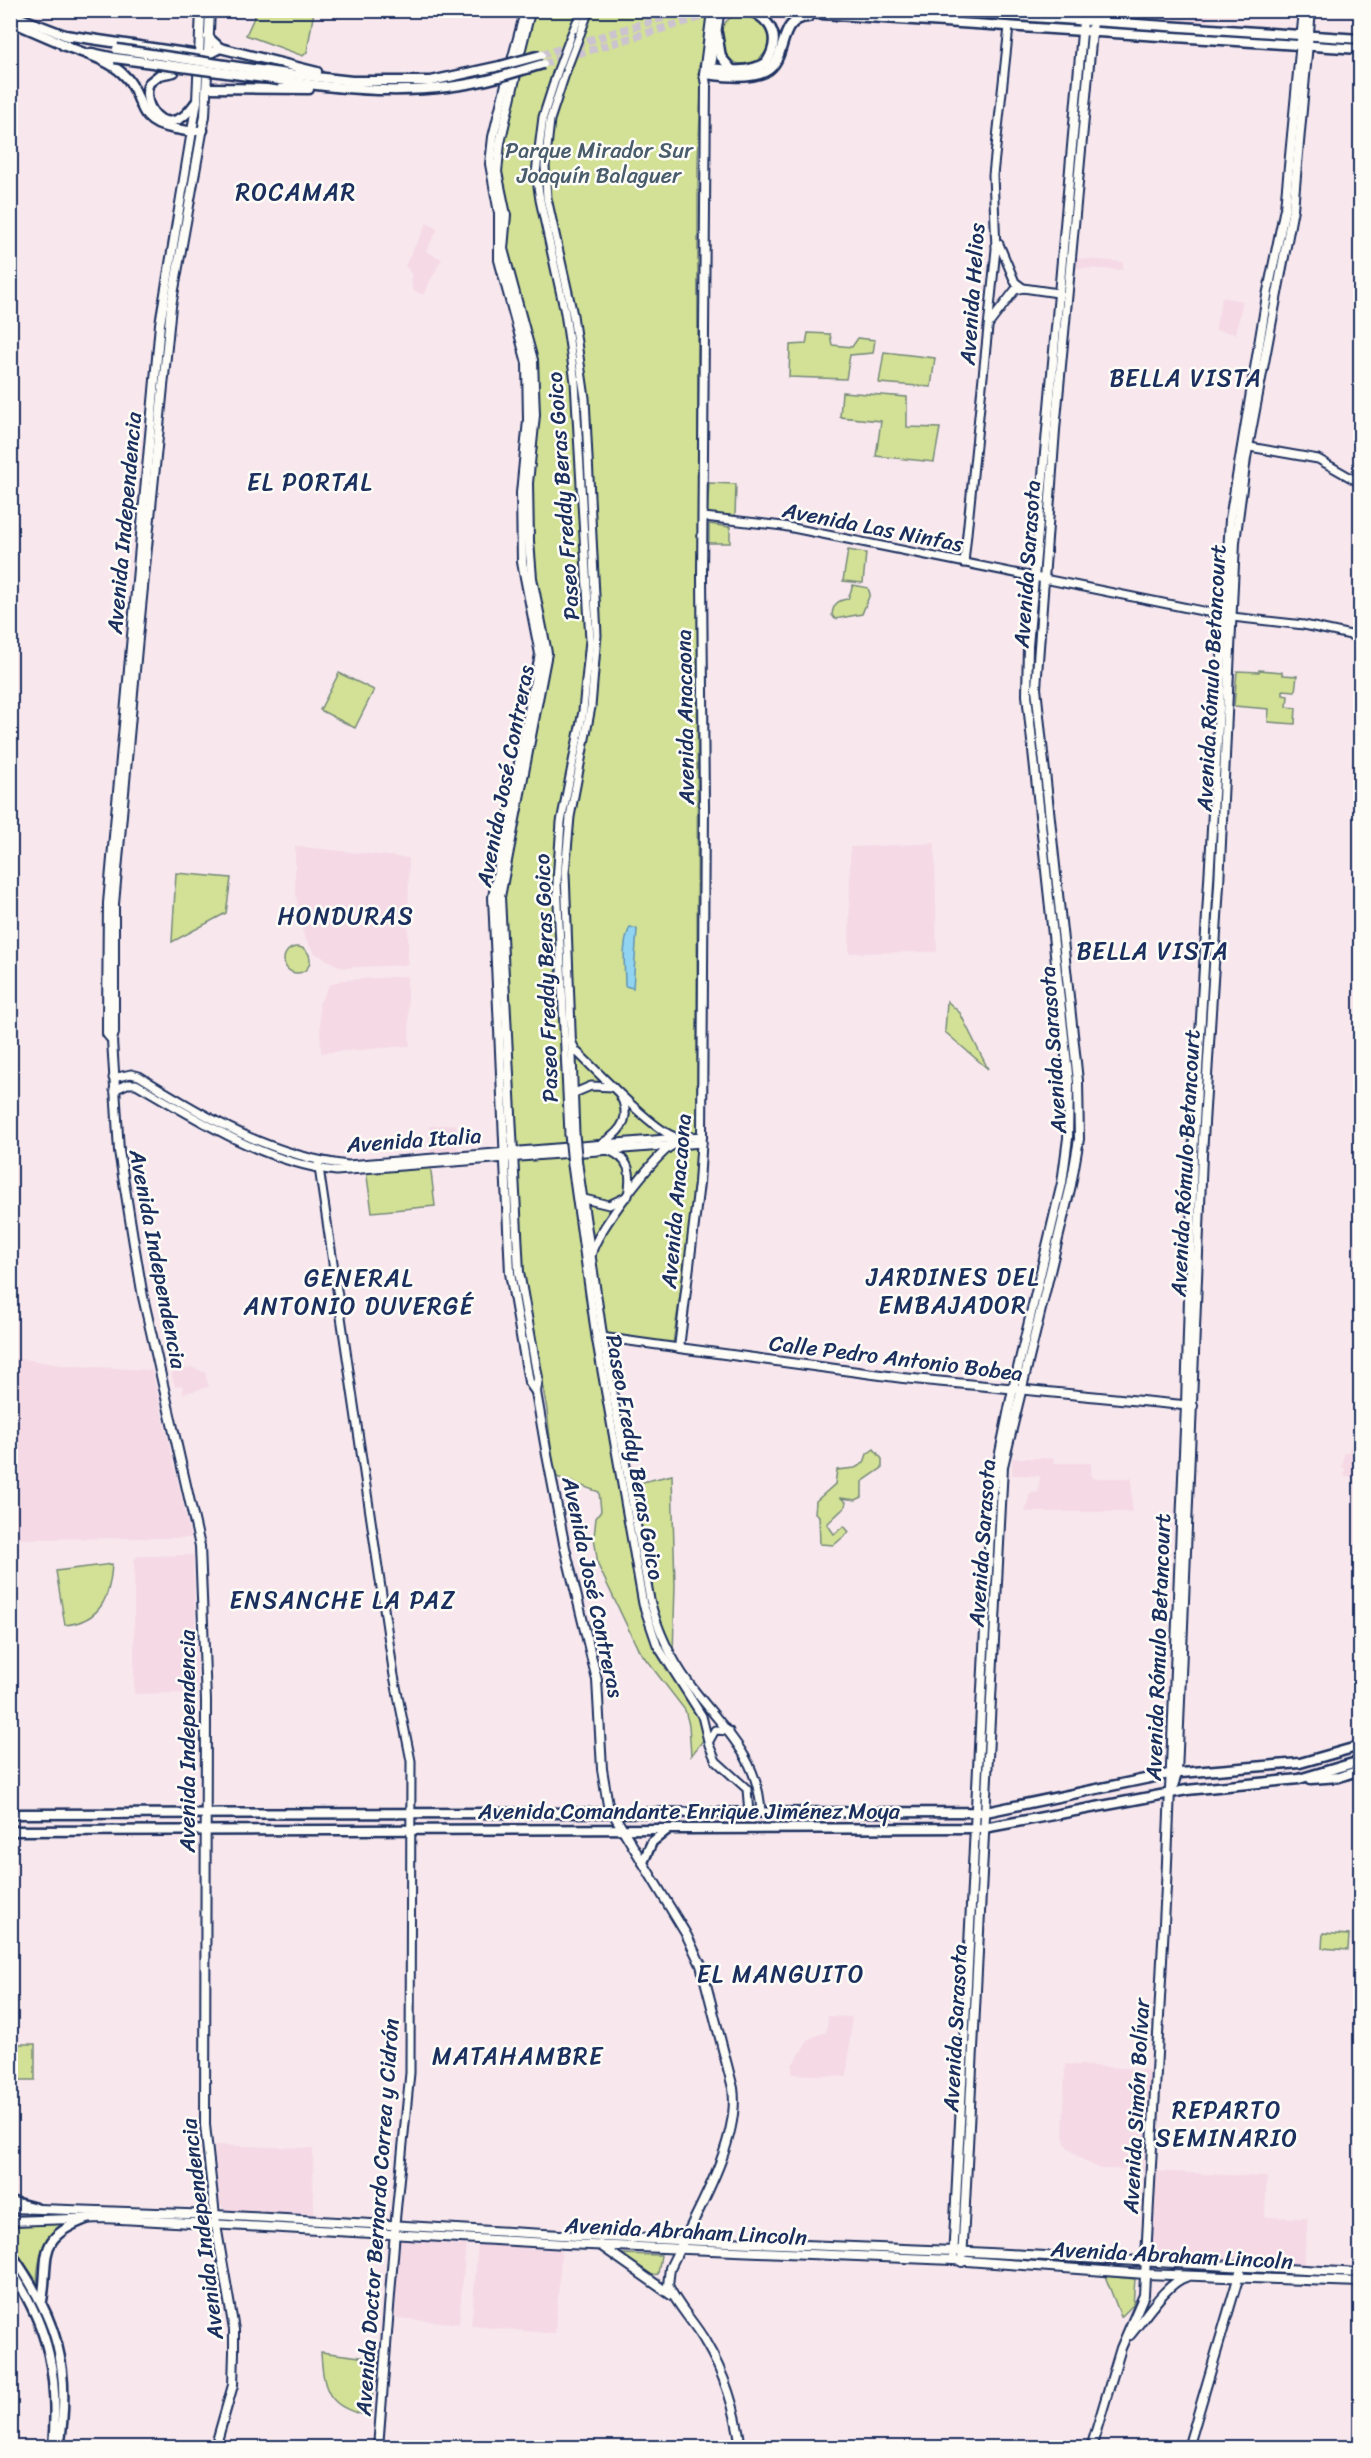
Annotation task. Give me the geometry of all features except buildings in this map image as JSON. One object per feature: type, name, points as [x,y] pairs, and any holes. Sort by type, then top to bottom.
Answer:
[{"type":"main road","name":"Avenida Independencia","points":[[201,10],[207,88],[160,324],[117,868],[112,968],[114,1033],[112,1040],[119,1151],[143,1297],[200,1546],[205,1618],[205,2125],[216,2224],[234,2330],[234,2372],[215,2448]]},
{"type":"main road","name":"Avenida Independencia","points":[[198,131],[198,101],[210,10]]},
{"type":"main road","name":"Avenida Anacaona","points":[[707,71],[717,33],[714,10]]},
{"type":"main road","name":"Avenida Anacaona","points":[[679,1348],[702,1139],[706,85],[715,20],[720,10]]},
{"type":"main road","points":[[707,71],[757,69],[766,63],[776,44],[771,26],[765,19],[749,10]]},
{"type":"main road","points":[[759,10],[1086,32],[1305,41],[1360,39]]},
{"type":"main road","points":[[927,23],[928,10],[1087,21],[1305,41],[1360,49]]},
{"type":"main road","name":"Avenida Sarasota","points":[[953,2260],[957,2252],[1002,1480],[1071,1185],[1079,1139],[1078,1081],[1036,688],[1087,21],[1084,10]]},
{"type":"main road","name":"Avenida Sarasota","points":[[1087,21],[1094,10]]},
{"type":"main road","name":"Avenida Rómulo Betancourt","points":[[1304,10],[1305,41]]},
{"type":"main road","name":"Avenida Rómulo Betancourt","points":[[1170,1793],[1173,1774],[1189,1405],[1193,1156],[1228,616],[1230,519],[1285,208],[1305,41],[1311,10]]},
{"type":"main road","points":[[10,14],[116,54],[350,85],[416,91],[461,87],[500,77],[542,59],[431,81],[350,85],[207,88]]},
{"type":"main road","points":[[979,26],[980,14]]},
{"type":"main road","points":[[992,27],[993,15]]},
{"type":"main road","points":[[707,71],[750,76],[766,71],[777,61],[786,31],[796,21],[806,17],[844,17]]},
{"type":"main road","points":[[10,21],[121,71],[136,91],[143,113],[150,122],[161,127],[198,131]]},
{"type":"main road","name":"Avenida Sarasota","points":[[981,1812],[992,1492],[1013,1389],[1062,1183],[1069,1112],[1069,1083],[1027,695],[1034,578],[1058,293],[1086,32]]},
{"type":"main road","points":[[717,33],[721,57],[732,71]]},
{"type":"main road","points":[[65,35],[203,55],[220,48]]},
{"type":"main road","points":[[208,37],[220,48],[350,85]]},
{"type":"main road","points":[[63,45],[242,76]]},
{"type":"main road","name":"Avenida José Contreras","points":[[514,67],[493,137],[490,164],[499,213],[499,260],[527,363],[528,420],[521,494],[522,562],[540,654],[493,897],[509,1154],[510,1273],[530,1382],[536,1392],[565,1548],[597,1680],[602,1769],[611,1813],[643,1862],[700,1965],[723,2044],[735,2104],[726,2147],[670,2268],[668,2280],[675,2299],[706,2342],[723,2376],[738,2426],[741,2448]]},
{"type":"main road","points":[[198,101],[187,114],[174,121],[162,119],[152,112],[146,101],[149,83],[159,75],[174,72],[279,76]]},
{"type":"main road","name":"Calle Pedro Antonio Bobea","points":[[679,1348],[787,1364],[1022,1391],[1189,1405]]},
{"type":"main road","name":"Avenida Comandante Enrique Jiménez Moya","points":[[10,1814],[981,1812],[1173,1774],[1300,1763],[1360,1746]]},
{"type":"main road","name":"Avenida Comandante Enrique Jiménez Moya","points":[[10,1831],[980,1828],[1170,1793],[1299,1779],[1360,1761]]},
{"type":"main road","points":[[1299,1779],[1339,1777],[1360,1770]]},
{"type":"main road","name":"Avenida Simón Bolívar","points":[[1091,2448],[1121,2348],[1142,2303],[1170,1793]]},
{"type":"main road","points":[[643,1862],[652,1842],[668,1830]]},
{"type":"main road","points":[[10,2201],[36,2208]]},
{"type":"main road","name":"Avenida Abraham Lincoln","points":[[10,2208],[215,2215],[598,2245],[962,2262],[1145,2264],[1360,2282]]},
{"type":"main road","points":[[42,2301],[43,2273],[48,2248],[62,2231],[89,2218]]},
{"type":"main road","name":"Avenida Abraham Lincoln","points":[[10,2221],[89,2218],[684,2239],[957,2252],[1144,2274],[1194,2276],[1240,2272],[1360,2273]]},
{"type":"main road","name":"Avenida Doctor Bernardo Correa y Cidrón","points":[[378,2448],[395,2229]]},
{"type":"main road","points":[[598,2245],[675,2299]]},
{"type":"main road","points":[[10,2252],[42,2301],[56,2338],[62,2366],[64,2417],[59,2448]]},
{"type":"main road","name":"Avenida Sarasota","points":[[957,2252],[962,2262]]},
{"type":"main road","points":[[10,2269],[26,2293],[43,2327],[51,2356],[55,2386],[53,2448]]},
{"type":"main road","points":[[1188,2448],[1240,2272]]},
{"type":"main road","points":[[1121,2348],[1174,2283],[1194,2276]]},
{"type":"street","points":[[514,67],[525,10]]},
{"type":"street","points":[[514,67],[531,10]]},
{"type":"street","name":"Paseo Freddy Beras Goico","points":[[582,10],[558,70],[543,117],[536,173],[573,360],[587,500],[597,662],[591,707],[570,817],[565,873],[574,1165],[599,1337],[622,1463],[657,1627],[684,1676],[746,1755],[761,1813]]},
{"type":"street","name":"Paseo Freddy Beras Goico","points":[[571,1095],[557,882],[561,822],[583,711],[589,664],[585,398],[577,335],[547,198],[546,176],[550,120],[589,10]]},
{"type":"street","name":"Avenida Helios","points":[[964,563],[997,236],[993,175],[1009,27]]},
{"type":"street","points":[[997,236],[1015,282],[1023,288],[1058,293]]},
{"type":"street","points":[[989,324],[1011,294],[1023,288]]},
{"type":"street","points":[[1244,446],[1318,459],[1360,483]]},
{"type":"street","name":"Avenida Las Ninfas","points":[[704,517],[783,526],[1228,616],[1304,625],[1360,637]]},
{"type":"street","points":[[570,1038],[576,1051],[661,1130],[679,1141],[662,1152],[593,1244],[591,1264]]},
{"type":"street","name":"Avenida Italia","points":[[113,1078],[131,1074],[139,1076],[237,1133],[321,1164]]},
{"type":"street","name":"Avenida Italia","points":[[114,1090],[127,1084],[136,1084],[233,1139],[306,1167],[321,1164],[348,1165],[702,1139]]},
{"type":"street","points":[[571,1095],[591,1086],[616,1088]]},
{"type":"street","points":[[616,1088],[625,1105],[625,1118],[617,1134],[604,1147],[619,1155],[629,1167],[631,1181],[628,1196]]},
{"type":"street","name":"Avenida Doctor Bernardo Correa y Cidrón","points":[[321,1164],[394,1676],[411,1761],[410,2073],[395,2229]]},
{"type":"street","points":[[578,1198],[609,1205],[628,1196]]},
{"type":"street","name":"Paseo Freddy Beras Goico","points":[[578,1198],[591,1264],[599,1337]]},
{"type":"street","name":"Calle Pedro Antonio Bobea","points":[[599,1337],[679,1348]]},
{"type":"street","name":"Paseo Freddy Beras Goico","points":[[622,1463],[643,1604],[650,1628],[667,1664],[698,1707],[716,1761],[725,1772],[747,1789],[749,1813]]},
{"type":"street","points":[[709,1745],[713,1731],[719,1729],[729,1731]]},
{"type":"street","points":[[725,1772],[738,1776],[745,1773],[746,1755]]},
{"type":"shaded area","points":[[1100,10],[1209,11],[1208,21],[1100,15]]},
{"type":"shaded area","points":[[427,223],[438,229],[426,251],[442,259],[423,295],[412,290],[411,274],[405,265]]},
{"type":"shaded area","points":[[1076,258],[1123,262],[1123,270],[1076,268]]},
{"type":"shaded area","points":[[1222,297],[1243,301],[1236,334],[1215,330]]},
{"type":"shaded area","points":[[935,843],[937,952],[849,953],[850,847]]},
{"type":"shaded area","points":[[295,846],[409,858],[408,965],[342,968],[314,953],[301,927],[295,889]]},
{"type":"shaded area","points":[[407,976],[410,1046],[321,1053],[319,1004],[329,985],[341,980]]},
{"type":"shaded area","points":[[456,1124],[458,1153],[431,1155],[429,1126]]},
{"type":"shaded area","points":[[10,1357],[63,1365],[152,1370],[191,1538],[11,1539]]},
{"type":"shaded area","points":[[191,1367],[205,1372],[209,1387],[183,1394],[182,1385],[175,1387],[171,1373]]},
{"type":"shaded area","points":[[1350,1445],[1360,1446],[1358,1478],[1344,1476],[1345,1468],[1342,1468],[1344,1452],[1349,1452]]},
{"type":"shaded area","points":[[1012,1458],[1054,1458],[1054,1463],[1091,1463],[1092,1478],[1132,1478],[1132,1512],[1025,1512],[1030,1493],[1038,1492],[1040,1476],[1012,1475]]},
{"type":"shaded area","points":[[193,1555],[198,1693],[134,1694],[134,1559],[138,1556]]},
{"type":"shaded area","points":[[828,2016],[852,2017],[847,2077],[792,2074],[792,2065],[810,2038],[826,2032]]},
{"type":"shaded area","points":[[1065,2064],[1151,2070],[1144,2170],[1099,2169],[1078,2157],[1067,2147],[1063,2137]]},
{"type":"shaded area","points":[[214,2145],[313,2148],[314,2215],[226,2211],[219,2203]]},
{"type":"shaded area","points":[[1155,2171],[1267,2177],[1265,2217],[1308,2218],[1304,2265],[1150,2257]]},
{"type":"shaded area","points":[[399,2240],[466,2245],[459,2324],[395,2318]]},
{"type":"shaded area","points":[[478,2243],[562,2247],[555,2334],[471,2326]]},
{"type":"green space","points":[[257,11],[314,11],[307,52],[303,56],[246,35]]},
{"type":"green space","name":"Parque Mirador Sur Joaquín Balaguer","points":[[534,11],[711,11],[702,71],[698,161],[697,1163],[694,1201],[673,1343],[593,1334],[650,1634],[689,1699],[701,1725],[704,1739],[691,1756],[689,1725],[685,1710],[638,1649],[598,1565],[594,1537],[596,1518],[601,1511],[599,1492],[554,1476],[547,1410],[522,1267],[502,897],[549,656],[535,577],[530,516],[536,360],[507,253],[499,164]]},
{"type":"green space","points":[[739,14],[749,14],[762,21],[769,34],[769,44],[762,57],[749,64],[739,64],[730,60],[723,53],[719,44],[719,34],[723,25],[730,18]]},
{"type":"green space","points":[[808,333],[830,334],[832,345],[852,347],[858,338],[875,340],[873,353],[850,355],[846,379],[789,377],[790,345],[806,344]]},
{"type":"green space","points":[[884,352],[935,358],[931,387],[879,383]]},
{"type":"green space","points":[[842,392],[907,397],[907,427],[940,428],[934,462],[876,456],[881,421],[840,417]]},
{"type":"green space","points":[[709,483],[736,484],[735,517],[707,514]]},
{"type":"green space","points":[[709,524],[730,527],[730,543],[709,543]]},
{"type":"green space","points":[[848,550],[866,553],[863,583],[843,581]]},
{"type":"green space","points":[[853,585],[868,588],[870,594],[862,614],[835,619],[832,615],[835,605],[841,600],[848,599]]},
{"type":"green space","points":[[1259,670],[1297,676],[1295,691],[1283,690],[1283,695],[1288,696],[1287,707],[1296,708],[1295,724],[1268,722],[1269,709],[1234,706],[1237,671],[1259,672]]},
{"type":"green space","points":[[339,673],[374,690],[355,728],[320,710]]},
{"type":"green space","points":[[176,873],[231,878],[226,913],[172,942]]},
{"type":"green space","points":[[297,947],[306,951],[310,960],[306,969],[297,973],[288,969],[284,960],[288,951]]},
{"type":"green space","points":[[947,1001],[960,1013],[988,1069],[945,1032]]},
{"type":"green space","points":[[430,1163],[435,1206],[372,1212],[366,1170]]},
{"type":"green space","points":[[874,1449],[882,1459],[882,1468],[862,1482],[862,1497],[856,1500],[841,1498],[846,1502],[845,1507],[827,1524],[834,1534],[844,1526],[849,1532],[834,1545],[820,1544],[819,1516],[815,1513],[816,1501],[835,1484],[837,1470],[855,1468],[864,1463],[867,1454]]},
{"type":"green space","points":[[672,1475],[675,1585],[673,1655],[658,1620],[634,1484]]},
{"type":"green space","points":[[112,1564],[109,1586],[102,1605],[88,1618],[78,1623],[65,1625],[56,1571]]},
{"type":"green space","points":[[1323,1933],[1349,1935],[1348,1950],[1322,1948]]},
{"type":"green space","points":[[11,2044],[35,2044],[35,2080],[11,2080]]},
{"type":"green space","points":[[66,2222],[47,2241],[39,2264],[37,2282],[11,2244],[10,2227]]},
{"type":"green space","points":[[618,2254],[661,2255],[658,2274],[652,2275]]},
{"type":"green space","points":[[1105,2276],[1135,2279],[1133,2305],[1121,2317]]},
{"type":"green space","points":[[321,2352],[375,2359],[371,2416],[346,2409],[331,2396],[324,2378]]},
{"type":"water","points":[[630,927],[637,929],[633,988],[625,986],[624,949]]},
{"type":"tunnel","points":[[541,55],[688,10]]},
{"type":"tunnel","points":[[543,64],[718,12]]},
{"type":"district","name":"ROCAMAR","points":[[296,192]]},
{"type":"district","name":"BELLA VISTA","points":[[1186,378]]},
{"type":"district","name":"EL PORTAL","points":[[310,482]]},
{"type":"district","name":"HONDURAS","points":[[346,916]]},
{"type":"district","name":"BELLA VISTA","points":[[1153,951]]},
{"type":"district","name":"JARDINES DEL EMBAJADOR","points":[[953,1291]]},
{"type":"district","name":"GENERAL ANTONIO DUVERGÉ","points":[[359,1292]]},
{"type":"district","name":"ENSANCHE LA PAZ","points":[[343,1600]]},
{"type":"district","name":"EL MANGUITO","points":[[781,1974]]},
{"type":"district","name":"MATAHAMBRE","points":[[518,2056]]},
{"type":"district","name":"REPARTO SEMINARIO","points":[[1227,2124]]}]
